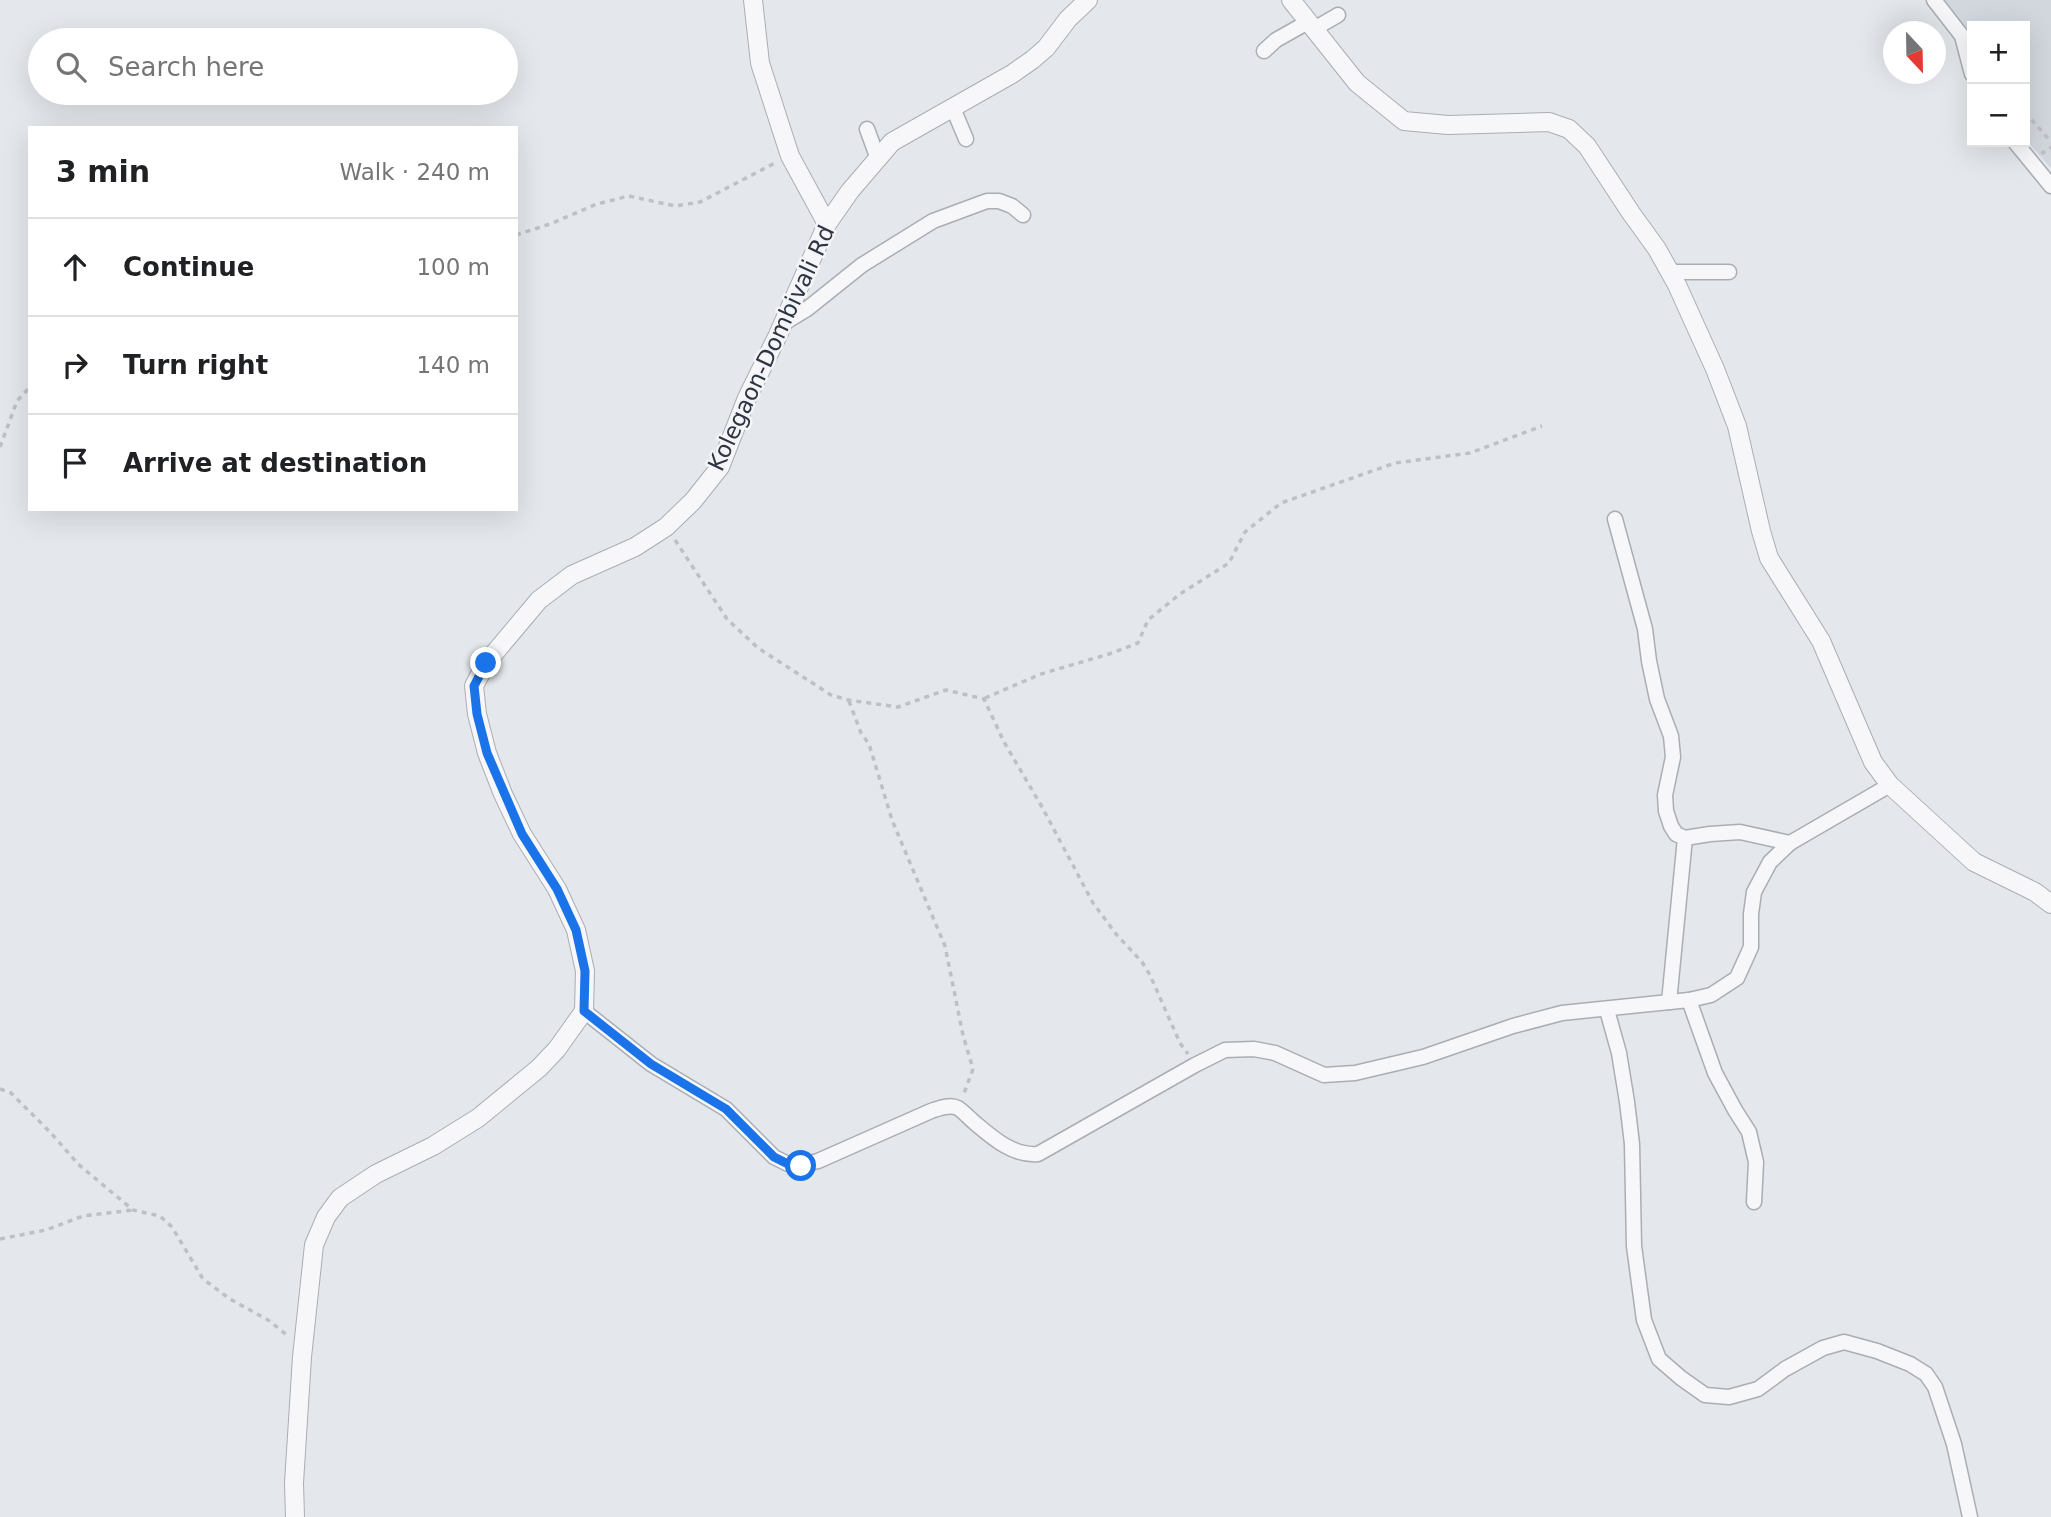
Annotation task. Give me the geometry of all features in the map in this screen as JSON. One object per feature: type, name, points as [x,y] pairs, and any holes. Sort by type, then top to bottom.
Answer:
[{"type":"street","points":[[753,0],[760,62],[790,156],[827,224]]},
{"type":"street","name":"Kolegaon-Dombivali Rd","points":[[584,1011],[585,971],[576,930],[557,889],[522,834],[503,794],[487,753],[477,714],[474,686],[486,663],[539,600],[572,575],[635,547],[666,527],[693,501],[720,467],[747,398],[827,224],[850,191],[892,142],[1032,60],[1088,0]]},
{"type":"street","points":[[1291,0],[1357,83],[1404,121],[1448,125],[1549,122],[1569,129],[1587,146],[1670,272],[1715,369],[1737,426],[1769,558],[1821,641],[1873,762],[1890,785],[1974,862],[2035,892],[2051,904]]},
{"type":"street","points":[[1934,0],[1962,36],[1967,55]]},
{"type":"street","points":[[1264,51],[1276,40],[1338,15]]},
{"type":"street","points":[[953,108],[966,139]]},
{"type":"street","points":[[867,129],[878,159]]},
{"type":"street","points":[[2019,147],[2051,186]]},
{"type":"street","points":[[783,323],[807,309],[862,265],[933,221],[987,201],[999,201],[1012,206],[1023,215]]},
{"type":"street","points":[[1670,272],[1729,272]]},
{"type":"street","points":[[1615,519],[1645,629],[1657,699],[1671,736],[1673,757],[1665,795],[1671,826],[1676,834],[1685,838],[1741,832],[1790,844]]},
{"type":"street","points":[[295,1517],[294,1483],[303,1347],[314,1245],[326,1217],[340,1198],[376,1174],[433,1146],[478,1118],[539,1068],[584,1011],[651,1064],[726,1109],[774,1157],[788,1164],[801,1166],[818,1161],[932,1111],[948,1107],[958,1108],[1013,1150],[1026,1155],[1038,1154],[1225,1050],[1254,1049],[1275,1053],[1324,1075],[1355,1073],[1423,1057],[1513,1026],[1562,1013],[1607,1010],[1711,995],[1737,978],[1751,947],[1754,892],[1770,862],[1790,844],[1890,785]]},
{"type":"street","points":[[1669,1002],[1685,838]]},
{"type":"street","points":[[1689,1000],[1714,1073],[1749,1132],[1756,1162],[1754,1202]]},
{"type":"street","points":[[1607,1010],[1619,1053],[1627,1102],[1632,1144],[1634,1246],[1644,1320],[1659,1359],[1705,1395],[1729,1397],[1758,1389],[1785,1369],[1823,1348],[1844,1342],[1910,1364],[1926,1374],[1935,1387],[1954,1444],[1970,1517]]},
{"type":"path","points":[[2030,118],[2051,144],[2043,153]]},
{"type":"path","points":[[518,234],[597,204],[629,196],[675,206],[700,202],[790,156]]},
{"type":"path","points":[[0,447],[17,401],[28,389]]},
{"type":"path","points":[[666,527],[727,620],[758,648],[831,695],[898,707],[946,690],[984,699],[1041,674],[1138,643],[1148,620],[1180,594],[1229,563],[1245,532],[1281,503],[1395,463],[1470,453],[1542,426]]},
{"type":"path","points":[[984,699],[1004,742],[1093,902],[1116,934],[1142,961],[1180,1043],[1195,1065]]},
{"type":"path","points":[[848,700],[861,733],[869,744],[892,820],[945,946],[963,1035],[973,1069],[958,1108]]},
{"type":"path","points":[[0,1089],[11,1093],[78,1164],[133,1210]]},
{"type":"path","points":[[0,1239],[46,1230],[83,1216],[133,1210],[160,1216],[172,1227],[203,1279],[230,1300],[268,1320],[303,1347]]},
{"type":"shaded area","points":[[1943,0],[2051,0],[2051,168],[2030,145],[2030,21],[1967,21],[1967,30]]},
{"type":"route","points":[[486,663],[474,686],[477,714],[487,753],[522,834],[557,889],[576,930],[585,971],[584,1011],[651,1064],[726,1109],[774,1157],[788,1164],[801,1166]]}]
